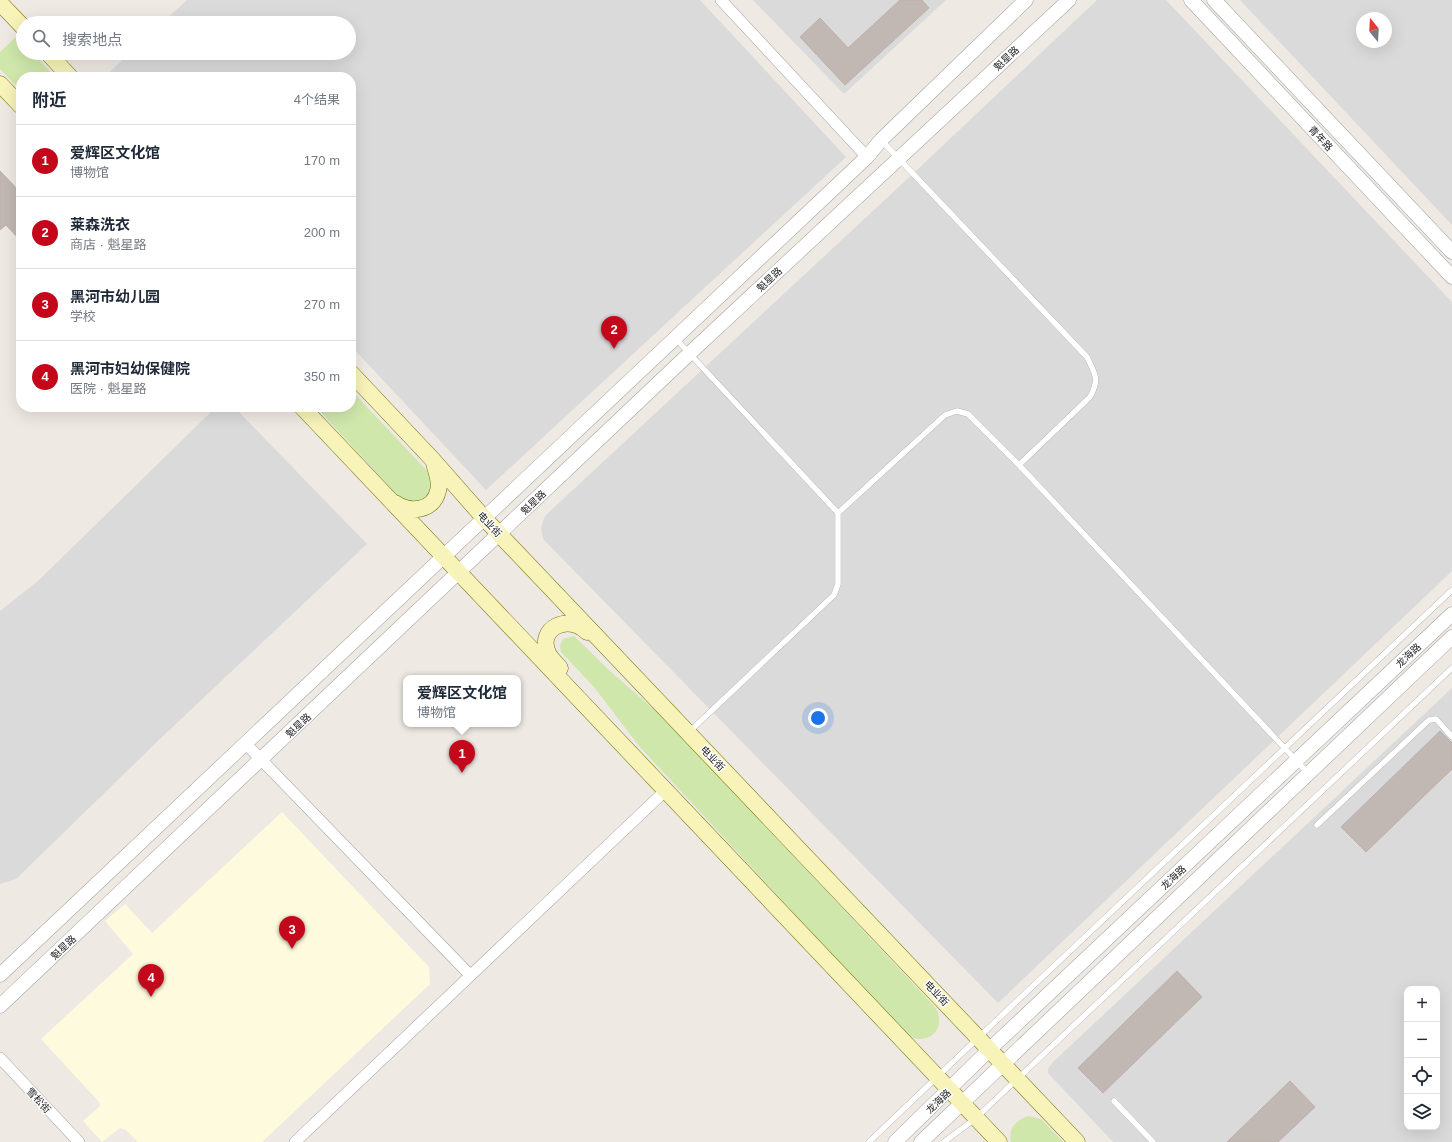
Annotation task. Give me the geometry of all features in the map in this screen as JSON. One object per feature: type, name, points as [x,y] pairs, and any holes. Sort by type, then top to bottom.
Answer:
[{"type":"main road","points":[[0,3],[16,20]]},
{"type":"main road","points":[[54,60],[65,72]]},
{"type":"main road","points":[[0,84],[16,101]]},
{"type":"main road","name":"电业街","points":[[356,378],[433,460],[484,518],[979,1037],[1002,1063],[1018,1078],[1077,1142]]},
{"type":"main road","points":[[307,412],[999,1142]]},
{"type":"main road","points":[[387,497],[407,510],[415,510],[430,504],[435,498],[439,487],[433,460]]},
{"type":"main road","points":[[607,730],[587,697],[549,654],[546,641],[552,629],[564,623],[577,624],[616,663],[646,688]]},
{"type":"street","points":[[721,0],[867,156]]},
{"type":"street","name":"魁星路","points":[[0,975],[246,744],[442,556],[676,339],[867,156],[881,140],[1026,0]]},
{"type":"street","name":"魁星路","points":[[0,1006],[690,353],[1069,0]]},
{"type":"street","name":"青年路","points":[[1191,0],[1452,277]]},
{"type":"street","name":"青年路","points":[[1214,0],[1452,252]]},
{"type":"street","name":"龙海路","points":[[895,1142],[950,1090],[990,1049],[1452,614]]},
{"type":"street","name":"龙海路","points":[[921,1142],[963,1104],[1002,1063],[1452,637]]},
{"type":"street","points":[[246,744],[470,975]]},
{"type":"street","points":[[295,1142],[665,791]]},
{"type":"street","name":"雪松街","points":[[0,1058],[78,1142]]},
{"type":"lane","points":[[881,140],[1087,357],[1096,376],[1096,386],[1090,397],[1019,465]]},
{"type":"lane","points":[[676,339],[838,513],[838,584],[834,595],[689,732]]},
{"type":"lane","points":[[838,513],[945,415],[957,411],[968,414],[1019,465],[1308,772]]},
{"type":"lane","points":[[870,1142],[1452,590]]},
{"type":"lane","points":[[944,1142],[976,1118],[1452,668]]},
{"type":"lane","points":[[1317,826],[1429,720],[1436,719],[1452,737]]},
{"type":"lane","points":[[1114,1101],[1153,1142]]},
{"type":"shaded area","points":[[187,0],[700,0],[846,157],[486,490],[356,351],[356,72],[109,72],[122,60],[356,60],[356,16],[170,16]]},
{"type":"shaded area","points":[[753,0],[946,0],[844,94]]},
{"type":"shaded area","points":[[1097,0],[1166,0],[1452,302],[1452,571],[998,1003],[543,539],[541,528],[547,514],[918,169]]},
{"type":"shaded area","points":[[1240,0],[1452,0],[1452,225]]},
{"type":"shaded area","points":[[211,412],[239,412],[367,544],[163,736],[16,879],[0,884],[0,611],[38,581]]},
{"type":"shaded area","points":[[1452,688],[1452,1142],[1113,1142],[1048,1073],[1048,1069],[1052,1063]]},
{"type":"shaded area","points":[[282,812],[429,967],[430,984],[262,1142],[138,1142],[126,1130],[120,1128],[102,1142],[83,1121],[100,1106],[99,1102],[41,1039],[133,954],[105,921],[125,904],[152,933]]},
{"type":"green space","points":[[16,37],[16,60],[39,60],[50,72],[16,72],[16,86],[0,69],[0,52]]},
{"type":"green space","points":[[356,395],[429,473],[432,478],[431,494],[423,500],[415,502],[399,497],[321,412],[356,412]]},
{"type":"green space","points":[[574,636],[610,671],[668,722],[934,1006],[938,1014],[939,1022],[937,1029],[933,1034],[928,1038],[921,1039],[913,1038],[905,1033],[639,746],[594,687],[561,652],[560,645],[563,639]]},
{"type":"green space","points":[[1028,1116],[1041,1119],[1063,1142],[1011,1142],[1010,1137],[1012,1129],[1020,1120]]},
{"type":"building","points":[[900,0],[922,0],[929,8],[845,85],[800,37],[820,18],[848,48]]},
{"type":"building","points":[[0,171],[16,188],[16,236],[6,225],[0,230]]},
{"type":"building","points":[[1440,731],[1452,743],[1452,769],[1366,852],[1341,827]]},
{"type":"building","points":[[1177,971],[1202,997],[1103,1093],[1078,1068]]},
{"type":"building","points":[[1290,1081],[1315,1107],[1278,1142],[1227,1142]]},
{"type":"place","name":"莱森洗衣","points":[[614,349]]},
{"type":"place","name":"爱辉区文化馆","points":[[462,773]]},
{"type":"place","name":"黑河市幼儿园","points":[[292,949]]},
{"type":"place","name":"黑河市妇幼保健院","points":[[151,997]]}]
